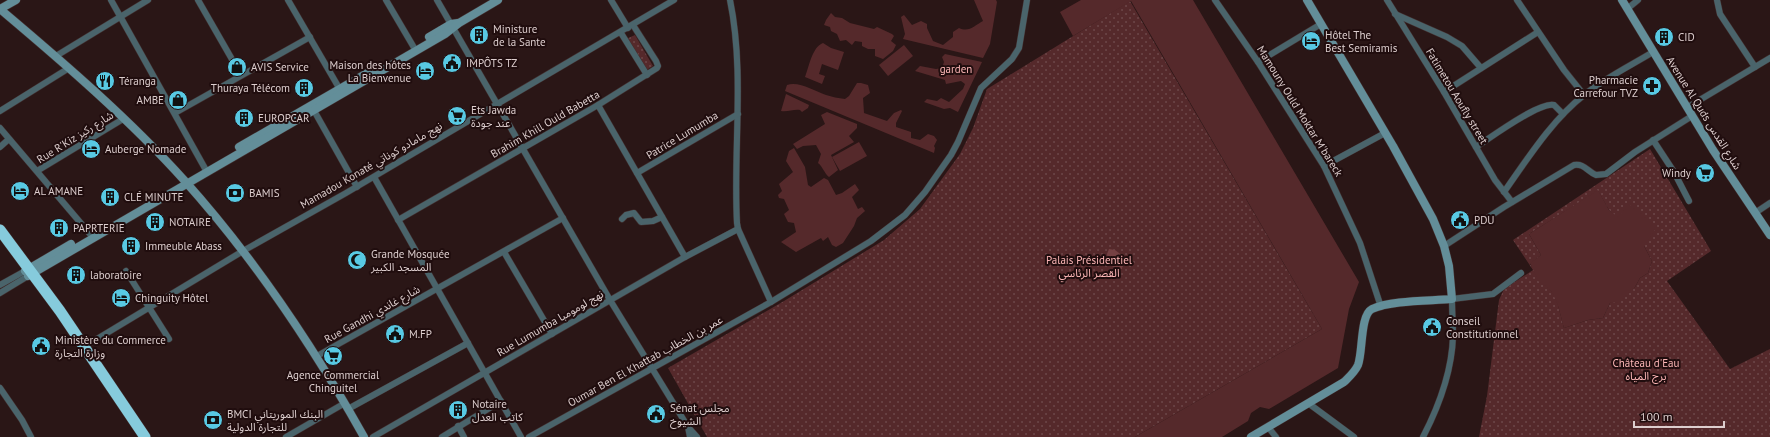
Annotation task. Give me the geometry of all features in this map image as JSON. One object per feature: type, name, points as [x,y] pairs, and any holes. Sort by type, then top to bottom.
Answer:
[{"type":"highway","points":[[0,230],[145,437]]},
{"type":"highway","points":[[0,238],[29,272]]},
{"type":"highway","points":[[82,348],[137,437]]},
{"type":"street","points":[[16,0],[0,9],[56,56],[123,119],[185,181],[243,251],[317,356],[364,437]]},
{"type":"street","points":[[111,0],[206,169]]},
{"type":"street","points":[[56,56],[148,0]]},
{"type":"street","points":[[198,0],[241,75]]},
{"type":"street","points":[[288,0],[341,91]]},
{"type":"street","points":[[386,0],[414,49]]},
{"type":"street","points":[[437,0],[454,25],[610,300],[653,368],[688,427],[691,436]]},
{"type":"street","points":[[0,285],[29,272],[498,0]]},
{"type":"street","points":[[611,0],[630,27]]},
{"type":"street","name":"Mamadou Konaté نهج مامادو كوناتي","points":[[82,348],[243,251],[357,187],[497,103],[630,27],[674,0]]},
{"type":"street","points":[[730,0],[735,39],[738,114],[735,171],[738,229],[771,302]]},
{"type":"street","name":"Oumar Ben El Khattab عمر بن الخطاب","points":[[529,437],[771,302],[870,241],[900,219],[921,198],[958,142],[981,88],[1012,59],[1019,48],[1027,0]]},
{"type":"street","name":"Mamouny Ould Moktar M'bareck","points":[[1216,0],[1258,62],[1324,166],[1360,242],[1381,307]]},
{"type":"street","points":[[1307,0],[1425,203],[1444,246],[1449,266],[1453,337],[1449,363],[1441,396],[1423,437]]},
{"type":"street","name":"Fatimetou Aoufly street","points":[[1387,0],[1476,147],[1504,192],[1512,202]]},
{"type":"street","points":[[1517,0],[1564,70],[1584,95]]},
{"type":"street","name":"Avenue Al Quds شارع القدس","points":[[1622,0],[1652,52],[1688,107],[1692,116],[1770,235]]},
{"type":"street","points":[[1627,9],[1638,0]]},
{"type":"street","points":[[1717,0],[1720,14],[1755,67]]},
{"type":"street","points":[[1395,14],[1447,37],[1462,46],[1481,68]]},
{"type":"street","points":[[1258,62],[1321,24]]},
{"type":"street","name":"Brahim Khill Ould Babetta","points":[[398,220],[598,105],[657,68],[658,66],[630,27]]},
{"type":"street","points":[[621,32],[647,75]]},
{"type":"street","points":[[1444,92],[1538,32]]},
{"type":"street","points":[[175,113],[310,37]]},
{"type":"street","points":[[1504,192],[1538,144],[1563,114],[1584,95],[1652,52]]},
{"type":"street","points":[[1688,107],[1770,58]]},
{"type":"street","points":[[0,111],[69,68]]},
{"type":"street","points":[[598,105],[685,257]]},
{"type":"street","points":[[1476,147],[1508,126],[1546,105],[1554,105],[1563,114]]},
{"type":"street","points":[[312,108],[357,187]]},
{"type":"street","name":"Patrice Lumumba","points":[[637,173],[738,114]]},
{"type":"street","points":[[1444,246],[1512,202],[1574,165],[1582,165],[1596,176],[1606,174],[1653,140],[1692,116]]},
{"type":"street","name":"Rue R'Kiz شارع ركيز","points":[[37,172],[123,119]]},
{"type":"street","points":[[0,128],[90,234]]},
{"type":"street","points":[[1324,166],[1385,133]]},
{"type":"street","points":[[0,147],[9,139]]},
{"type":"street","points":[[1653,140],[1674,172],[1689,201]]},
{"type":"street","points":[[374,177],[521,437]]},
{"type":"street","points":[[0,293],[29,272],[90,234],[185,181]]},
{"type":"street","points":[[1755,214],[1770,203]]},
{"type":"street","points":[[622,219],[626,215],[634,213],[641,222],[653,221],[662,217]]},
{"type":"street","name":"Rue Gandhi شارع غاندي","points":[[317,356],[563,218]]},
{"type":"street","name":"Rue Lumumba نهج لومومبا","points":[[373,437],[685,257],[738,229]]},
{"type":"street","points":[[504,252],[552,334]]},
{"type":"street","points":[[126,271],[169,339]]},
{"type":"street","points":[[1251,437],[1344,382],[1356,369],[1360,357],[1366,317],[1372,310],[1399,303],[1493,294],[1521,273]]},
{"type":"street","points":[[286,437],[468,343]]},
{"type":"street","points":[[0,388],[31,437]]},
{"type":"street","points":[[442,437],[501,401]]},
{"type":"street","points":[[1308,403],[1352,436]]},
{"type":"street","points":[[458,426],[464,437]]},
{"type":"street","points":[[1268,427],[1276,437]]},
{"type":"green space","points":[[974,0],[996,0],[997,2],[990,44],[983,58],[903,39],[905,34],[901,17],[904,15],[912,25],[921,21],[927,24],[927,28],[933,41],[943,45],[953,37],[953,32],[959,28],[966,30],[983,21]]},
{"type":"green space","points":[[1081,0],[1193,0],[1359,282],[1349,309],[1338,368],[1269,409],[1260,407],[1251,413],[1248,421],[1222,437],[1135,437],[1322,329],[1131,1],[1073,36],[1060,12]]},
{"type":"green space","name":"Palais Présidentiel القصر الرئاسي","points":[[1130,1],[1322,329],[1135,437],[707,437],[668,368],[784,301],[884,240],[920,209],[960,154],[973,128],[987,89]]},
{"type":"green space","points":[[831,13],[835,17],[842,18],[850,23],[874,29],[877,27],[892,34],[894,36],[891,41],[896,45],[893,51],[883,59],[875,56],[875,49],[868,49],[862,46],[862,42],[855,41],[852,45],[846,40],[840,41],[837,34],[831,31],[830,27],[824,25]]},
{"type":"green space","points":[[635,35],[653,66],[645,71],[626,39]]},
{"type":"green space","points":[[823,43],[831,48],[844,52],[838,70],[822,64],[819,74],[825,76],[822,84],[805,77],[816,49]]},
{"type":"green space","points":[[904,45],[913,56],[888,76],[879,65]]},
{"type":"green space","name":"garden","points":[[945,54],[982,62],[958,112],[950,108],[944,109],[924,102],[927,99],[937,101],[941,98],[949,102],[963,89],[965,84],[961,81],[946,84],[945,80],[915,71],[920,66],[936,69],[942,68],[944,62],[942,57]]},
{"type":"green space","points":[[857,83],[868,85],[870,93],[863,98],[864,113],[887,121],[894,113],[901,110],[902,111],[896,123],[896,127],[911,132],[911,138],[920,140],[928,134],[934,136],[937,140],[934,146],[934,153],[785,91],[787,85],[796,84],[828,96],[845,99],[849,96]]},
{"type":"green space","points":[[786,94],[809,105],[808,108],[802,112],[800,110],[781,111]]},
{"type":"green space","points":[[827,112],[857,124],[857,128],[849,136],[854,142],[831,155],[838,170],[829,177],[818,163],[821,154],[816,145],[803,146],[797,149],[793,144],[825,124],[821,115]]},
{"type":"green space","points":[[859,142],[867,156],[840,171],[832,157]]},
{"type":"green space","points":[[794,148],[805,167],[808,185],[811,187],[824,178],[828,180],[836,195],[842,193],[855,184],[859,190],[852,197],[858,209],[862,207],[865,211],[857,218],[854,226],[843,243],[836,247],[832,245],[828,237],[823,241],[821,238],[796,252],[781,242],[796,232],[794,223],[788,222],[784,214],[789,210],[784,199],[779,198],[778,195],[782,191],[779,184],[793,172],[786,161],[789,151]]},
{"type":"green space","name":"Château d'Eau برج المياه","points":[[1650,149],[1711,251],[1667,281],[1730,369],[1770,349],[1770,437],[1479,437],[1487,396],[1499,300],[1504,289],[1533,270],[1513,240]],"holes":[[[1598,191],[1609,210],[1644,246],[1652,261],[1648,273],[1640,278],[1635,287],[1610,303],[1603,318],[1588,320],[1564,328],[1556,297],[1530,264],[1541,255],[1529,234]]]},
{"type":"green space","points":[[1598,190],[1609,210],[1618,217],[1629,204],[1657,227],[1644,246],[1652,261],[1648,273],[1640,278],[1635,287],[1619,302],[1610,303],[1603,318],[1588,320],[1564,328],[1554,295],[1545,285],[1539,282],[1530,263],[1541,255],[1529,234]]},
{"type":"shaded area","points":[[1109,249],[1115,250],[1123,256],[1122,269],[1117,270],[1108,263],[1107,254]]},
{"type":"place","name":"Ministure de la Sante","points":[[479,35]]},
{"type":"place","name":"CID","points":[[1664,37]]},
{"type":"place","name":"Hôtel The Best Semiramis","points":[[1311,41]]},
{"type":"place","name":"IMPÔTS TZ","points":[[452,63]]},
{"type":"place","name":"AVIS Service","points":[[237,67]]},
{"type":"place","name":"Maison des hôtes La Bienvenue","points":[[425,71]]},
{"type":"place","name":"Téranga","points":[[105,81]]},
{"type":"place","name":"Pharmacie Carrefour TVZ","points":[[1652,86]]},
{"type":"place","name":"Thuraya Télécom","points":[[304,88]]},
{"type":"place","name":"AMBE","points":[[178,100]]},
{"type":"place","name":"Ets Jawda عند جودة","points":[[457,116]]},
{"type":"place","name":"EUROPCAR","points":[[244,118]]},
{"type":"place","name":"Auberge Nomade","points":[[91,149]]},
{"type":"place","name":"Windy","points":[[1705,173]]},
{"type":"place","name":"AL AMANE","points":[[20,191]]},
{"type":"place","name":"BAMIS","points":[[235,193]]},
{"type":"place","name":"CLÉ MINUTE","points":[[110,197]]},
{"type":"place","name":"PDU","points":[[1460,220]]},
{"type":"place","name":"NOTAIRE","points":[[155,222]]},
{"type":"place","name":"PAPRTERIE","points":[[59,228]]},
{"type":"place","name":"Immeuble Abass","points":[[131,246]]},
{"type":"place","name":"Grande Mosquée المسجد الكبير","points":[[357,260]]},
{"type":"place","name":"laboratoire","points":[[76,275]]},
{"type":"place","name":"Chinguity Hôtel","points":[[121,298]]},
{"type":"place","name":"Conseil Constitutionnel","points":[[1432,327]]},
{"type":"place","name":"M.FP","points":[[395,334]]},
{"type":"place","name":"Ministère du Commerce وزارة التجارة","points":[[41,346]]},
{"type":"place","name":"Agence Commercial Chinguitel","points":[[333,356]]},
{"type":"place","name":"Notaire كاتب العدل","points":[[458,410]]},
{"type":"place","name":"Sénat مجلس الشيوخ","points":[[656,414]]},
{"type":"place","name":"BMCI البنك الموريتاني للتجارة الدولية","points":[[213,420]]}]
